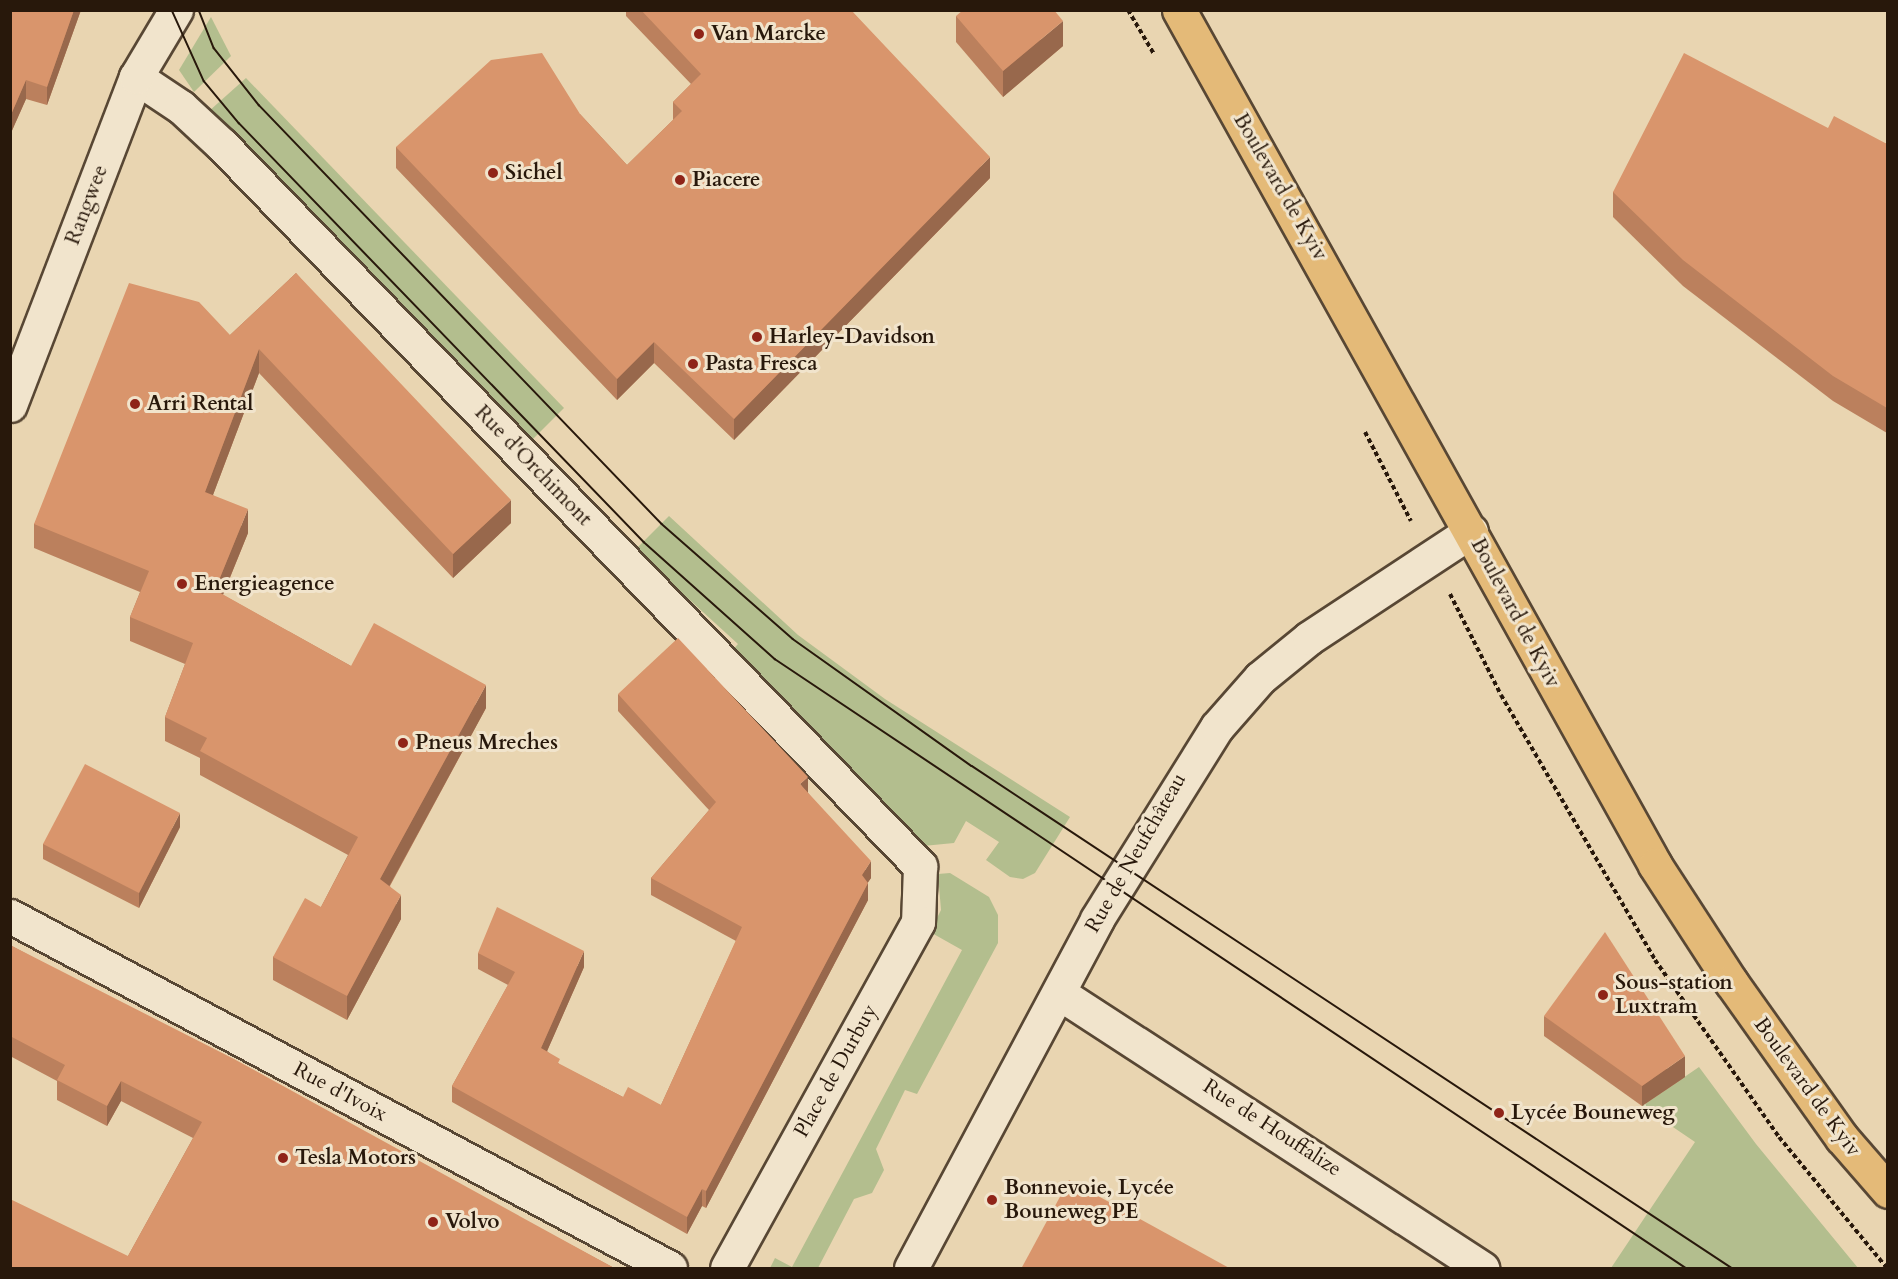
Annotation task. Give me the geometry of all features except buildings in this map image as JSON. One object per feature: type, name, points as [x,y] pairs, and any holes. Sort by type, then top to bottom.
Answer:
[{"type":"main road","name":"Boulevard de Kyiv","points":[[1179,10],[1655,865],[1731,982],[1842,1138],[1887,1191]]},
{"type":"street","name":"Rangwee","points":[[10,405],[136,77],[176,10]]},
{"type":"street","name":"Rue d'Orchimont","points":[[136,77],[181,107],[222,145],[920,866]]},
{"type":"street","name":"Rue de Neufchâteau","points":[[911,1269],[1059,993],[1173,789],[1238,702],[1260,678],[1350,607],[1471,531]]},
{"type":"street","name":"Place de Durbuy","points":[[727,1269],[918,922],[920,866]]},
{"type":"street","name":"Rue d'Ivoix","points":[[10,916],[670,1269]]},
{"type":"street","name":"Rue de Houffalize","points":[[1059,993],[1482,1269]]},
{"type":"green space","points":[[211,17],[231,56],[194,92],[179,70]]},
{"type":"green space","points":[[246,78],[564,408],[530,442],[208,112]]},
{"type":"green space","points":[[669,516],[798,635],[885,699],[1070,817],[1035,873],[1023,879],[1010,877],[986,860],[999,842],[966,821],[954,843],[923,846],[731,652],[738,644],[635,550]]},
{"type":"green space","points":[[950,873],[989,897],[998,915],[998,943],[917,1094],[905,1090],[876,1149],[884,1170],[872,1193],[854,1199],[818,1268],[770,1268],[775,1258],[792,1267],[962,950],[930,932],[941,910],[938,874]]},
{"type":"green space","points":[[1699,1067],[1756,1144],[1858,1268],[1611,1268],[1695,1142],[1642,1106]]},
{"type":"tram line","points":[[172,10],[204,81],[239,123],[644,542],[775,659],[1686,1268]]},
{"type":"tram line","points":[[199,10],[214,48],[259,105],[662,524],[793,639],[972,766],[1732,1268]]},
{"type":"place","name":"Van Marcke","points":[[699,34]]},
{"type":"place","name":"Sichel","points":[[493,173]]},
{"type":"place","name":"Piacere","points":[[680,180]]},
{"type":"place","name":"Harley-Davidson","points":[[757,337]]},
{"type":"place","name":"Pasta Fresca","points":[[693,364]]},
{"type":"place","name":"Arri Rental","points":[[135,404]]},
{"type":"place","name":"Energieagence","points":[[182,584]]},
{"type":"place","name":"Pneus Mreches","points":[[403,743]]},
{"type":"place","name":"Sous-station Luxtram","points":[[1603,995]]},
{"type":"place","name":"Lycée Bouneweg","points":[[1499,1113]]},
{"type":"place","name":"Tesla Motors","points":[[283,1158]]},
{"type":"place","name":"Bonnevoie, Lycée Bouneweg PE","points":[[992,1200]]},
{"type":"place","name":"Volvo","points":[[433,1222]]}]
